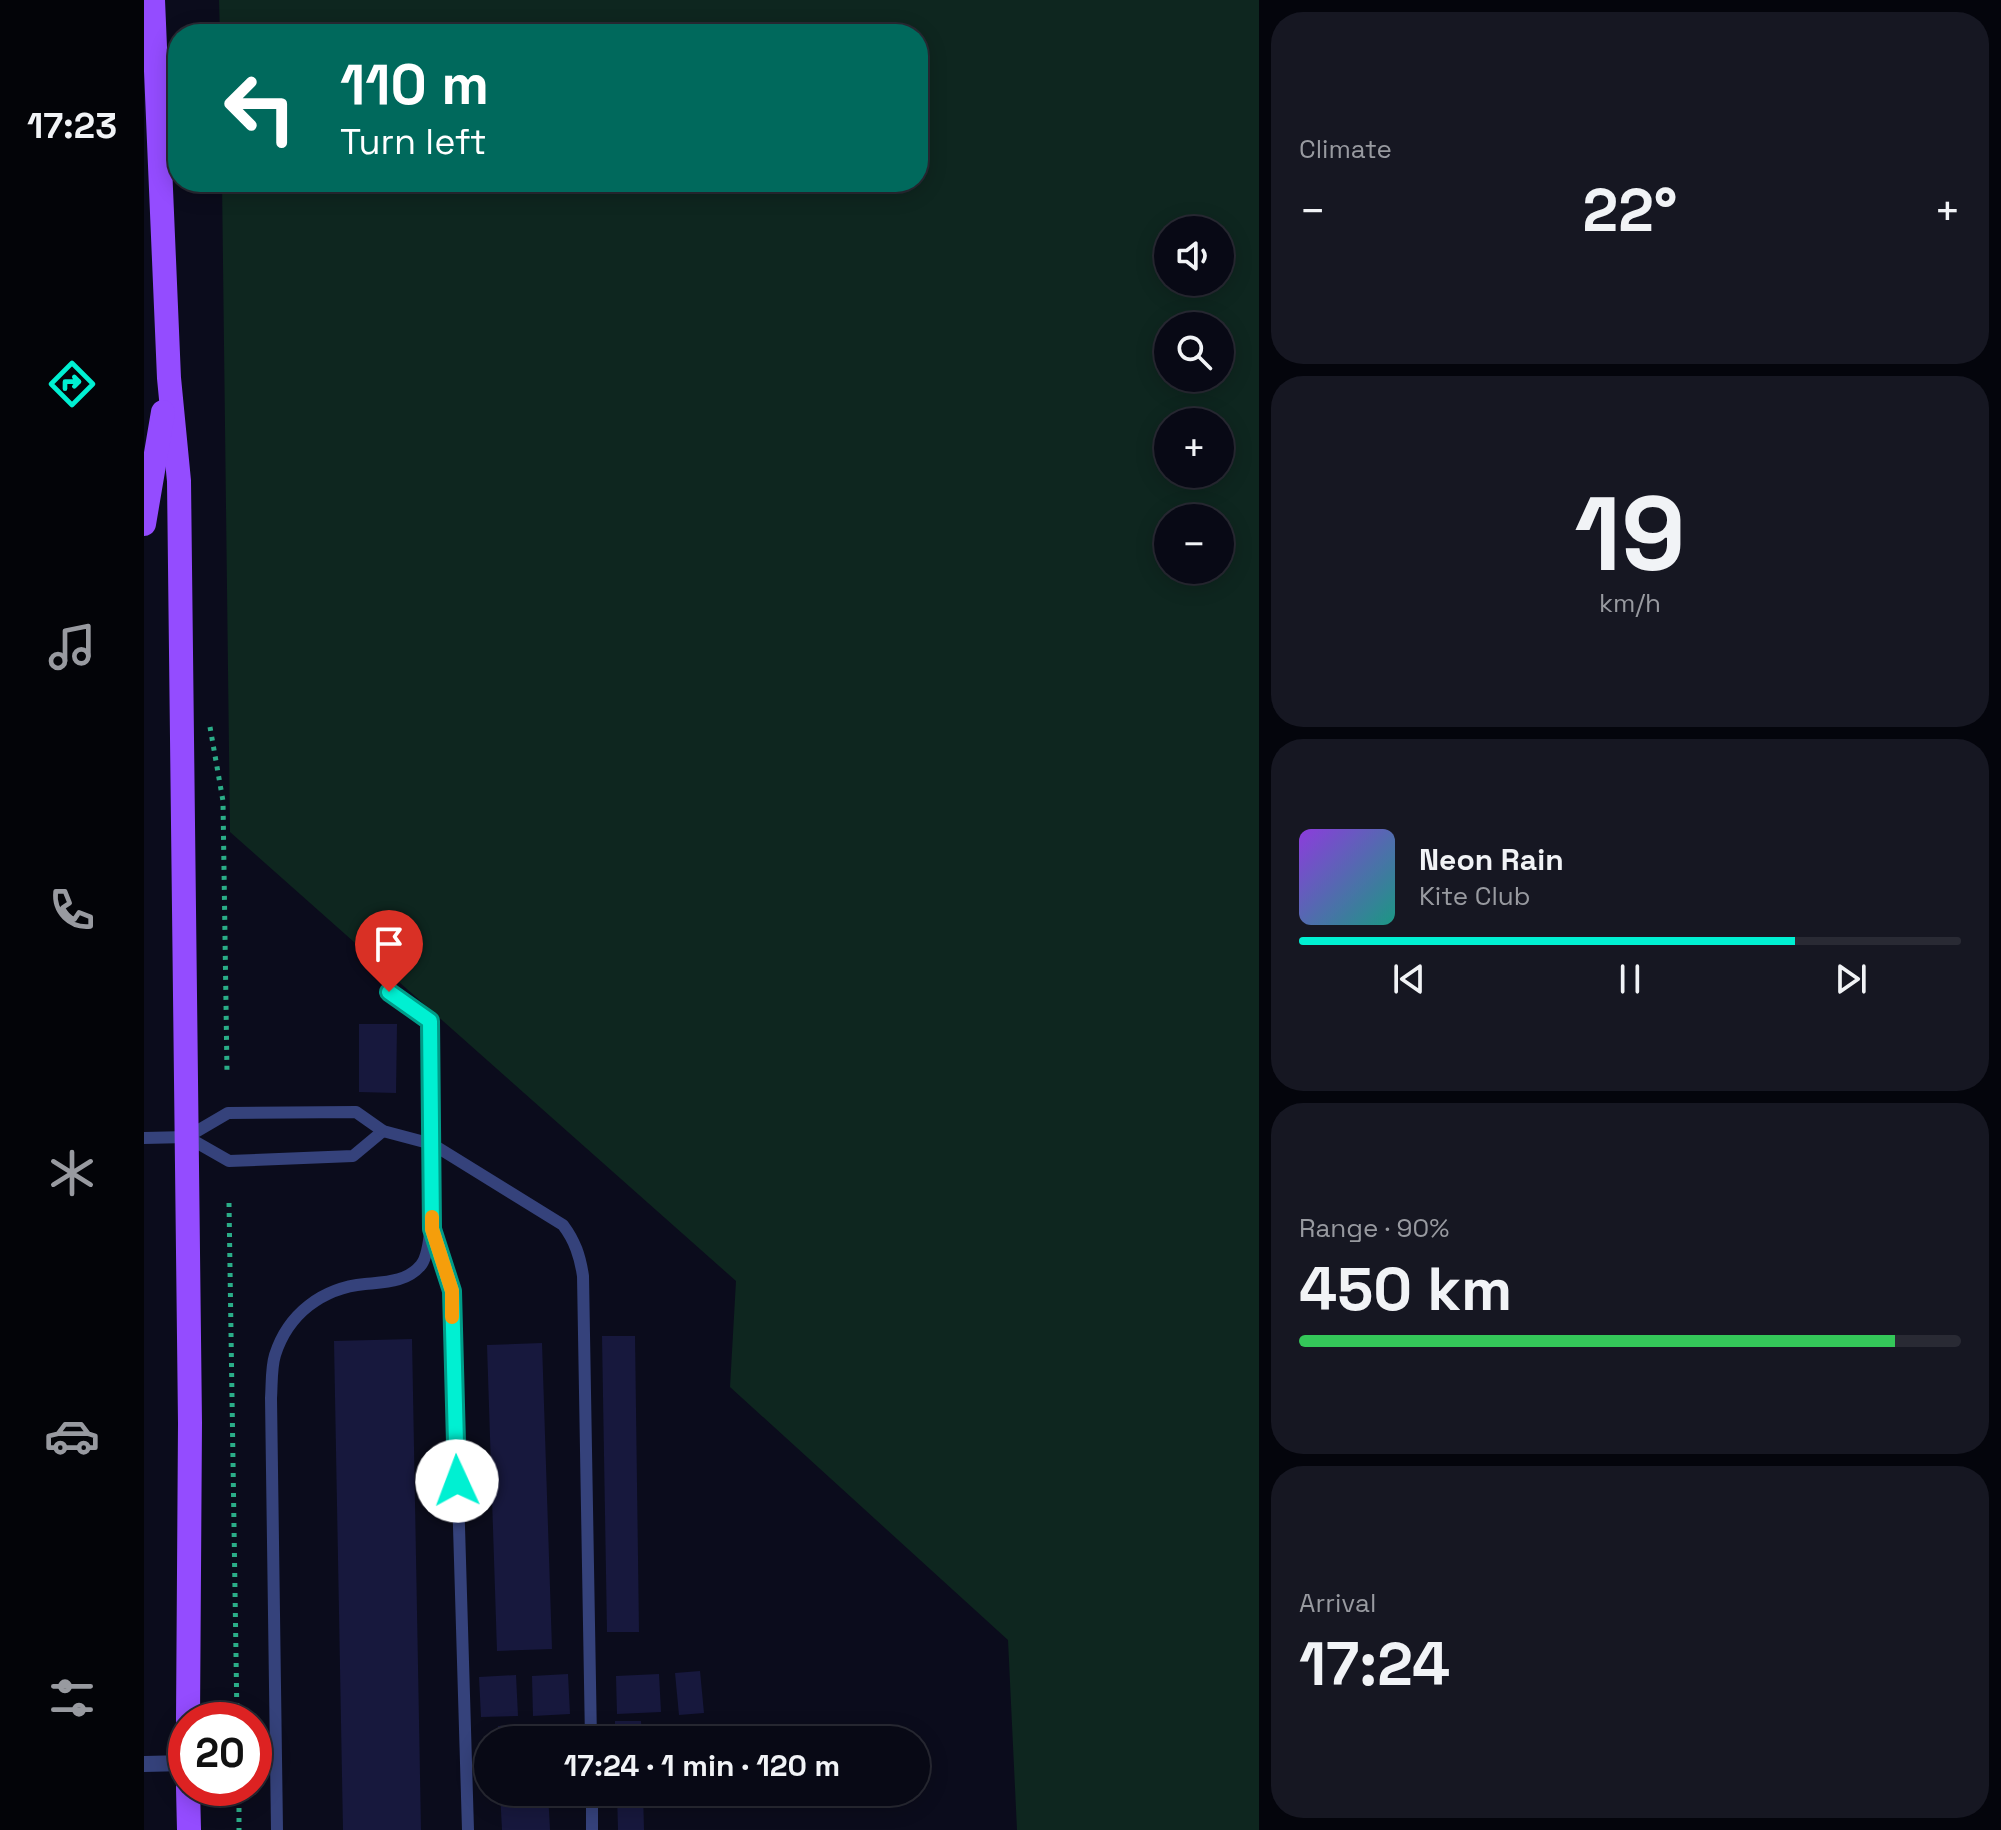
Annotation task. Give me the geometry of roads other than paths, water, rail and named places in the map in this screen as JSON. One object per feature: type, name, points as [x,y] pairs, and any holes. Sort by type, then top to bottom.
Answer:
[{"type":"main road","points":[[153,0],[169,378],[179,481],[182,949],[190,1423],[188,1702]]},
{"type":"main road","points":[[144,524],[169,378]]},
{"type":"main road","points":[[188,1806],[189,1830]]},
{"type":"street","points":[[144,1764],[168,1763]]},
{"type":"lane","points":[[277,1830],[271,1398],[275,1357],[288,1326],[309,1304],[329,1292],[405,1278],[423,1263],[432,1229],[430,1021],[389,992]]},
{"type":"lane","points":[[144,1138],[187,1137],[228,1113],[356,1112],[383,1131],[432,1144],[563,1225],[573,1238],[583,1276],[591,1726]]},
{"type":"lane","points":[[187,1137],[229,1161],[353,1156],[383,1131]]},
{"type":"lane","points":[[432,1229],[452,1291],[468,1830]]},
{"type":"lane","points":[[592,1806],[592,1830]]}]
